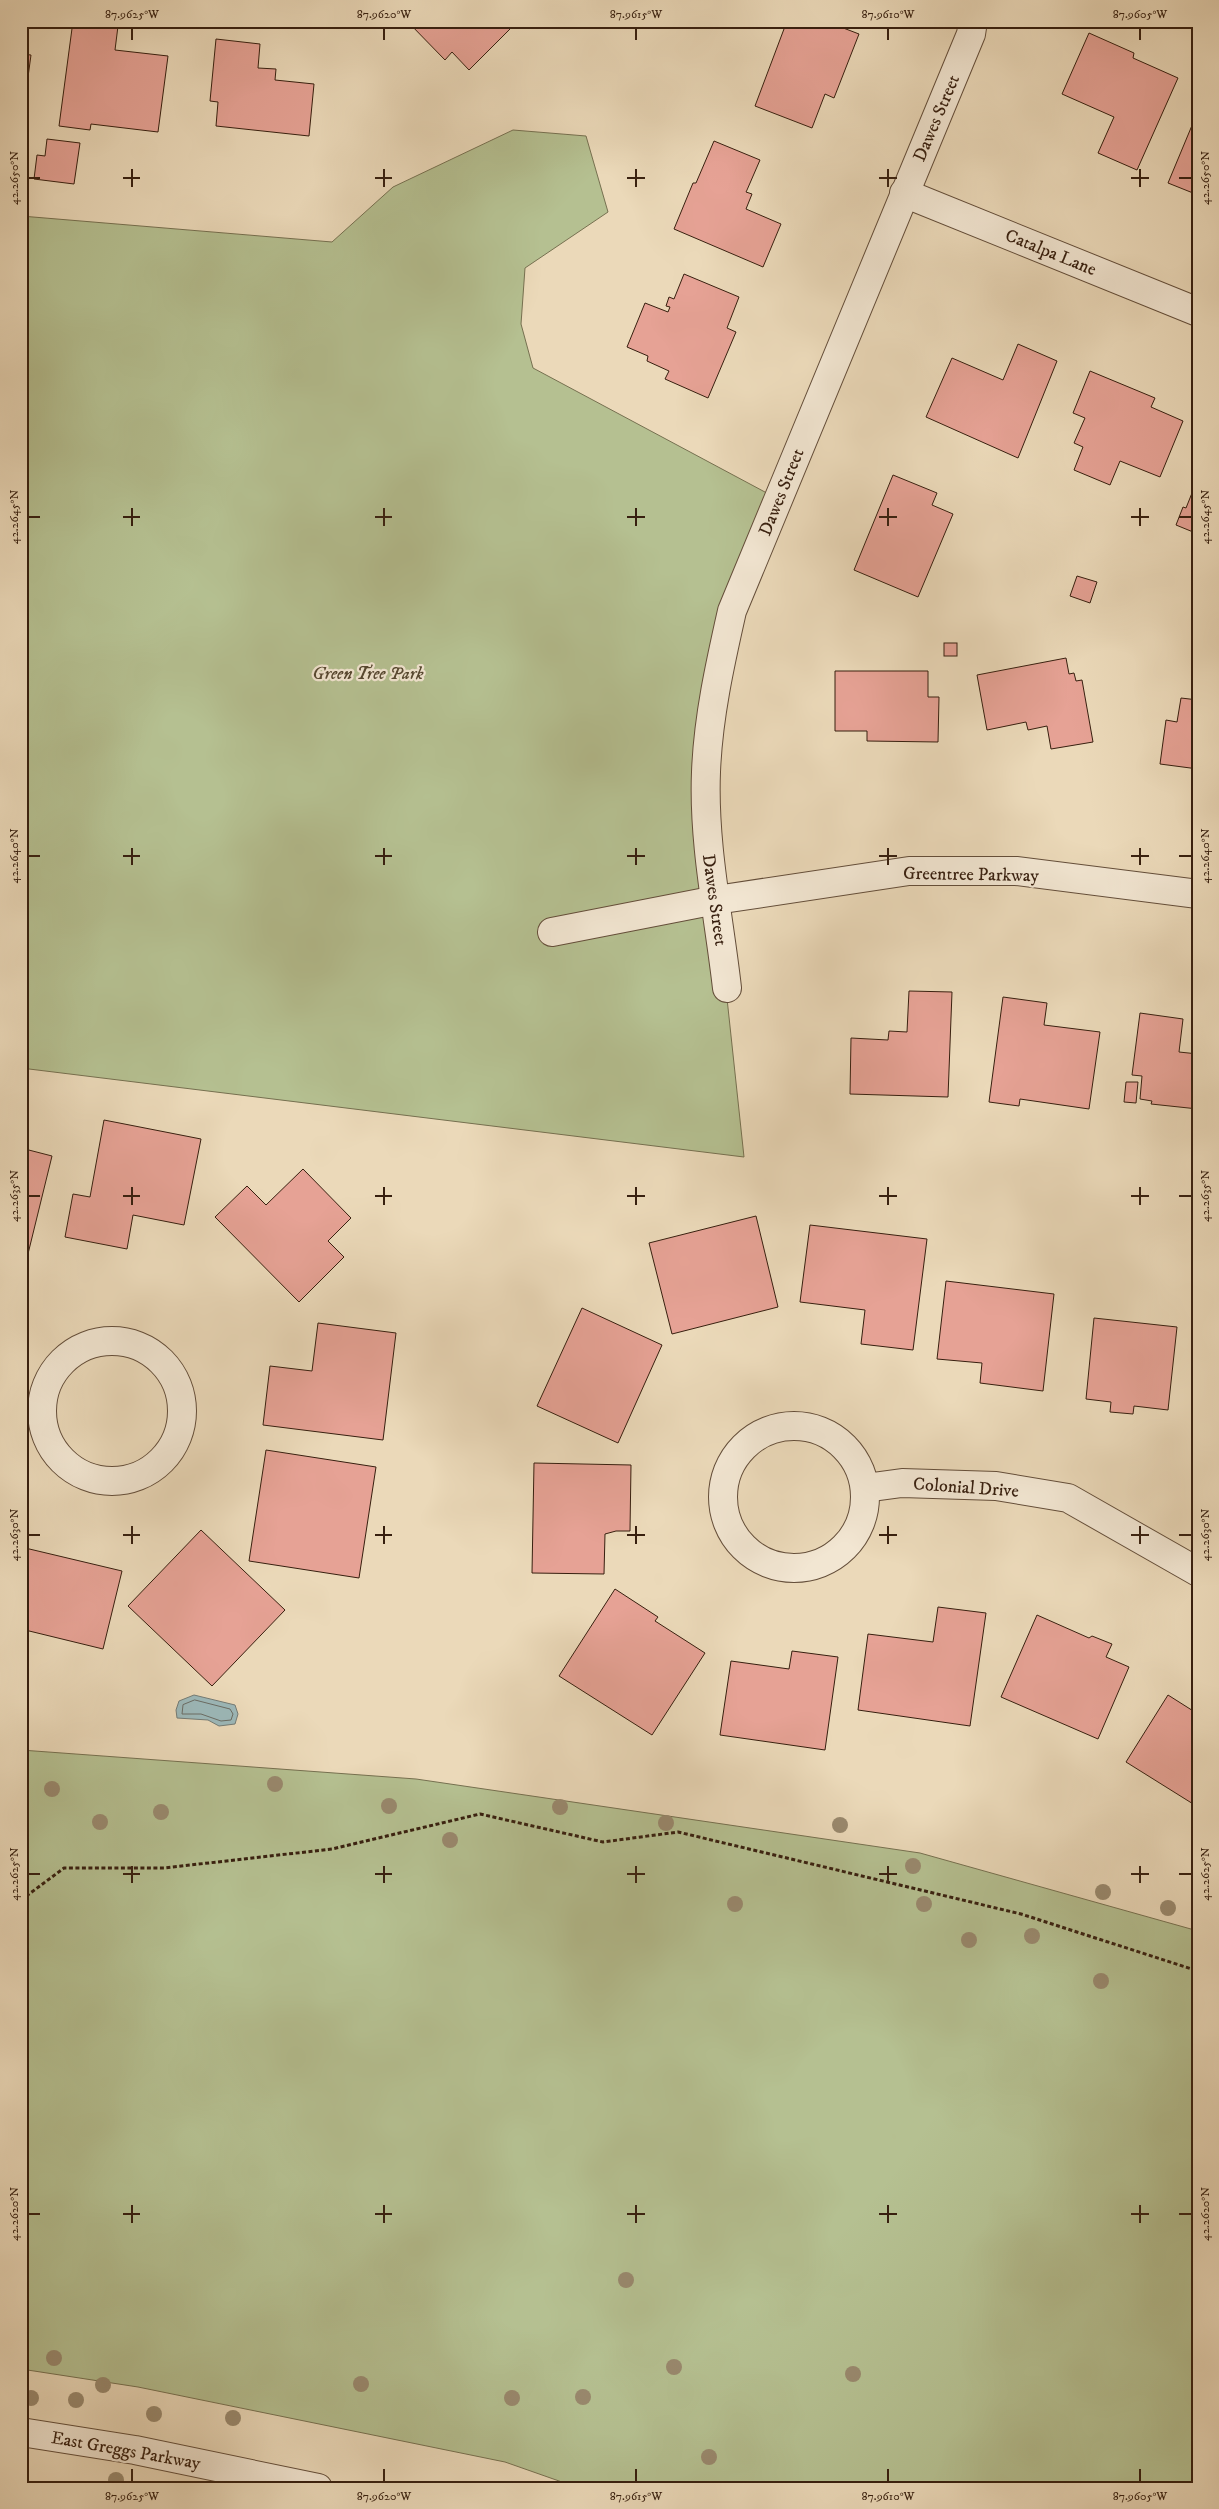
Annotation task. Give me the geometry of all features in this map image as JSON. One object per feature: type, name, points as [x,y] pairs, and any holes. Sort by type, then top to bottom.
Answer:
[{"type":"street","name":"Dawes Street","points":[[726,988],[707,840],[706,772],[716,682],[732,611],[971,34],[973,21]]},
{"type":"street","name":"Catalpa Lane","points":[[904,193],[1198,312]]},
{"type":"street","name":"Greentree Parkway","points":[[552,932],[716,900],[909,871],[1016,871],[1198,894]]},
{"type":"street","points":[[121,1341],[143,1348],[162,1361],[176,1380],[183,1403],[182,1426],[173,1448],[158,1465],[138,1478],[115,1482],[91,1480],[71,1469],[54,1453],[44,1432],[40,1409],[32,1392],[46,1386],[57,1366],[75,1350],[97,1342],[121,1341]]},
{"type":"street","points":[[804,1426],[825,1433],[844,1446],[858,1464],[865,1488],[864,1511],[856,1534],[839,1552],[818,1564],[802,1567],[794,1568],[771,1564],[750,1553],[734,1534],[724,1512],[724,1489],[730,1467],[742,1449],[760,1435],[782,1427],[804,1426]]},
{"type":"street","name":"Colonial Drive","points":[[865,1488],[902,1483],[996,1486],[1068,1498],[1198,1572]]},
{"type":"street","name":"East Greggs Parkway","points":[[21,2432],[135,2450],[262,2482],[318,2488]]},
{"type":"path","points":[[21,1900],[64,1868],[164,1868],[332,1849],[480,1814],[603,1842],[678,1832],[1021,1914],[1198,1971]]},
{"type":"green space","name":"Green Tree Park","points":[[513,130],[586,136],[608,212],[525,268],[521,324],[533,368],[778,499],[716,682],[723,961],[744,1157],[21,1068],[21,216],[332,242],[393,187]]},
{"type":"green space","points":[[21,1750],[416,1779],[920,1853],[1198,1931],[1198,2488],[579,2488],[505,2462],[138,2387],[21,2369]]},
{"type":"water","points":[[194,1695],[235,1705],[238,1714],[235,1724],[219,1726],[208,1720],[177,1718],[176,1710],[179,1701]]},
{"type":"building","points":[[73,21],[118,26],[115,50],[168,56],[158,132],[91,124],[90,130],[59,126]]},
{"type":"building","points":[[407,21],[518,21],[469,70],[452,52],[445,60]]},
{"type":"building","points":[[787,21],[794,21],[811,28],[814,21],[825,21],[859,34],[834,98],[825,94],[812,128],[755,106]]},
{"type":"building","points":[[1089,33],[1134,53],[1133,58],[1178,78],[1137,170],[1098,153],[1114,117],[1062,94]]},
{"type":"building","points":[[216,39],[260,44],[258,68],[276,69],[275,80],[314,84],[309,136],[216,126],[218,102],[210,101]]},
{"type":"building","points":[[21,54],[31,55],[22,121],[21,121]]},
{"type":"building","points":[[1198,111],[1198,195],[1168,183]]},
{"type":"building","points":[[47,139],[80,143],[74,184],[34,179],[37,155],[45,156]]},
{"type":"building","points":[[714,141],[760,160],[746,192],[752,194],[746,209],[781,224],[763,267],[674,229],[693,183],[696,183]]},
{"type":"building","points":[[684,274],[739,297],[727,328],[736,332],[708,398],[665,379],[669,371],[647,361],[648,356],[627,347],[645,303],[668,312],[670,307],[666,306],[669,297],[674,299]]},
{"type":"building","points":[[1018,344],[1057,361],[1018,458],[926,417],[952,358],[1003,380]]},
{"type":"building","points":[[1090,371],[1155,398],[1151,407],[1183,421],[1160,477],[1120,461],[1110,485],[1074,470],[1083,447],[1074,443],[1085,418],[1073,413]]},
{"type":"building","points":[[893,475],[937,493],[932,505],[953,514],[918,597],[854,570]]},
{"type":"building","points":[[1198,478],[1198,534],[1176,525],[1183,507],[1186,508]]},
{"type":"building","points":[[1077,576],[1097,582],[1090,603],[1070,596]]},
{"type":"building","points":[[944,643],[957,643],[957,656],[944,656]]},
{"type":"building","points":[[1066,658],[1069,674],[1074,673],[1076,681],[1082,680],[1093,742],[1051,749],[1047,726],[1028,730],[1026,722],[987,730],[977,675]]},
{"type":"building","points":[[835,671],[928,671],[928,697],[939,697],[938,742],[867,741],[867,731],[835,731]]},
{"type":"building","points":[[1181,698],[1198,700],[1198,769],[1160,764],[1166,720],[1177,722]]},
{"type":"building","points":[[909,991],[952,992],[948,1097],[850,1094],[851,1038],[888,1040],[889,1031],[907,1032]]},
{"type":"building","points":[[1003,997],[1047,1003],[1044,1025],[1100,1032],[1089,1109],[1020,1099],[1019,1106],[989,1102]]},
{"type":"building","points":[[1140,1013],[1183,1019],[1179,1052],[1198,1054],[1198,1109],[1151,1104],[1152,1101],[1140,1099],[1142,1076],[1132,1075]]},
{"type":"building","points":[[1126,1082],[1138,1082],[1136,1103],[1124,1102]]},
{"type":"building","points":[[104,1120],[201,1139],[184,1225],[133,1215],[127,1249],[65,1237],[73,1194],[90,1197]]},
{"type":"building","points":[[21,1148],[52,1156],[26,1262],[21,1261]]},
{"type":"building","points":[[303,1169],[351,1218],[328,1241],[344,1257],[299,1302],[215,1217],[247,1186],[266,1205]]},
{"type":"building","points":[[756,1216],[778,1307],[672,1334],[649,1243]]},
{"type":"building","points":[[810,1225],[927,1239],[913,1350],[861,1344],[865,1310],[800,1302]]},
{"type":"building","points":[[946,1281],[1054,1294],[1043,1391],[980,1383],[982,1363],[937,1359]]},
{"type":"building","points":[[582,1308],[662,1345],[618,1443],[537,1406]]},
{"type":"building","points":[[1094,1318],[1177,1327],[1168,1410],[1134,1406],[1133,1414],[1110,1412],[1111,1402],[1086,1399]]},
{"type":"building","points":[[318,1323],[396,1333],[383,1440],[263,1425],[270,1366],[312,1371]]},
{"type":"building","points":[[266,1450],[376,1467],[359,1578],[249,1561]]},
{"type":"building","points":[[534,1463],[631,1465],[630,1531],[616,1531],[605,1534],[604,1574],[532,1573]]},
{"type":"building","points":[[201,1530],[285,1610],[212,1686],[128,1606]]},
{"type":"building","points":[[21,1547],[122,1571],[103,1649],[21,1629]]},
{"type":"building","points":[[615,1589],[658,1617],[655,1621],[705,1653],[652,1735],[559,1676]]},
{"type":"building","points":[[938,1607],[986,1613],[970,1726],[858,1710],[868,1634],[933,1642]]},
{"type":"building","points":[[1037,1615],[1089,1638],[1092,1636],[1112,1644],[1106,1657],[1129,1667],[1098,1739],[1001,1697]]},
{"type":"building","points":[[792,1651],[838,1657],[825,1750],[720,1735],[731,1661],[789,1669]]},
{"type":"building","points":[[1168,1695],[1198,1714],[1198,1807],[1126,1762]]}]
